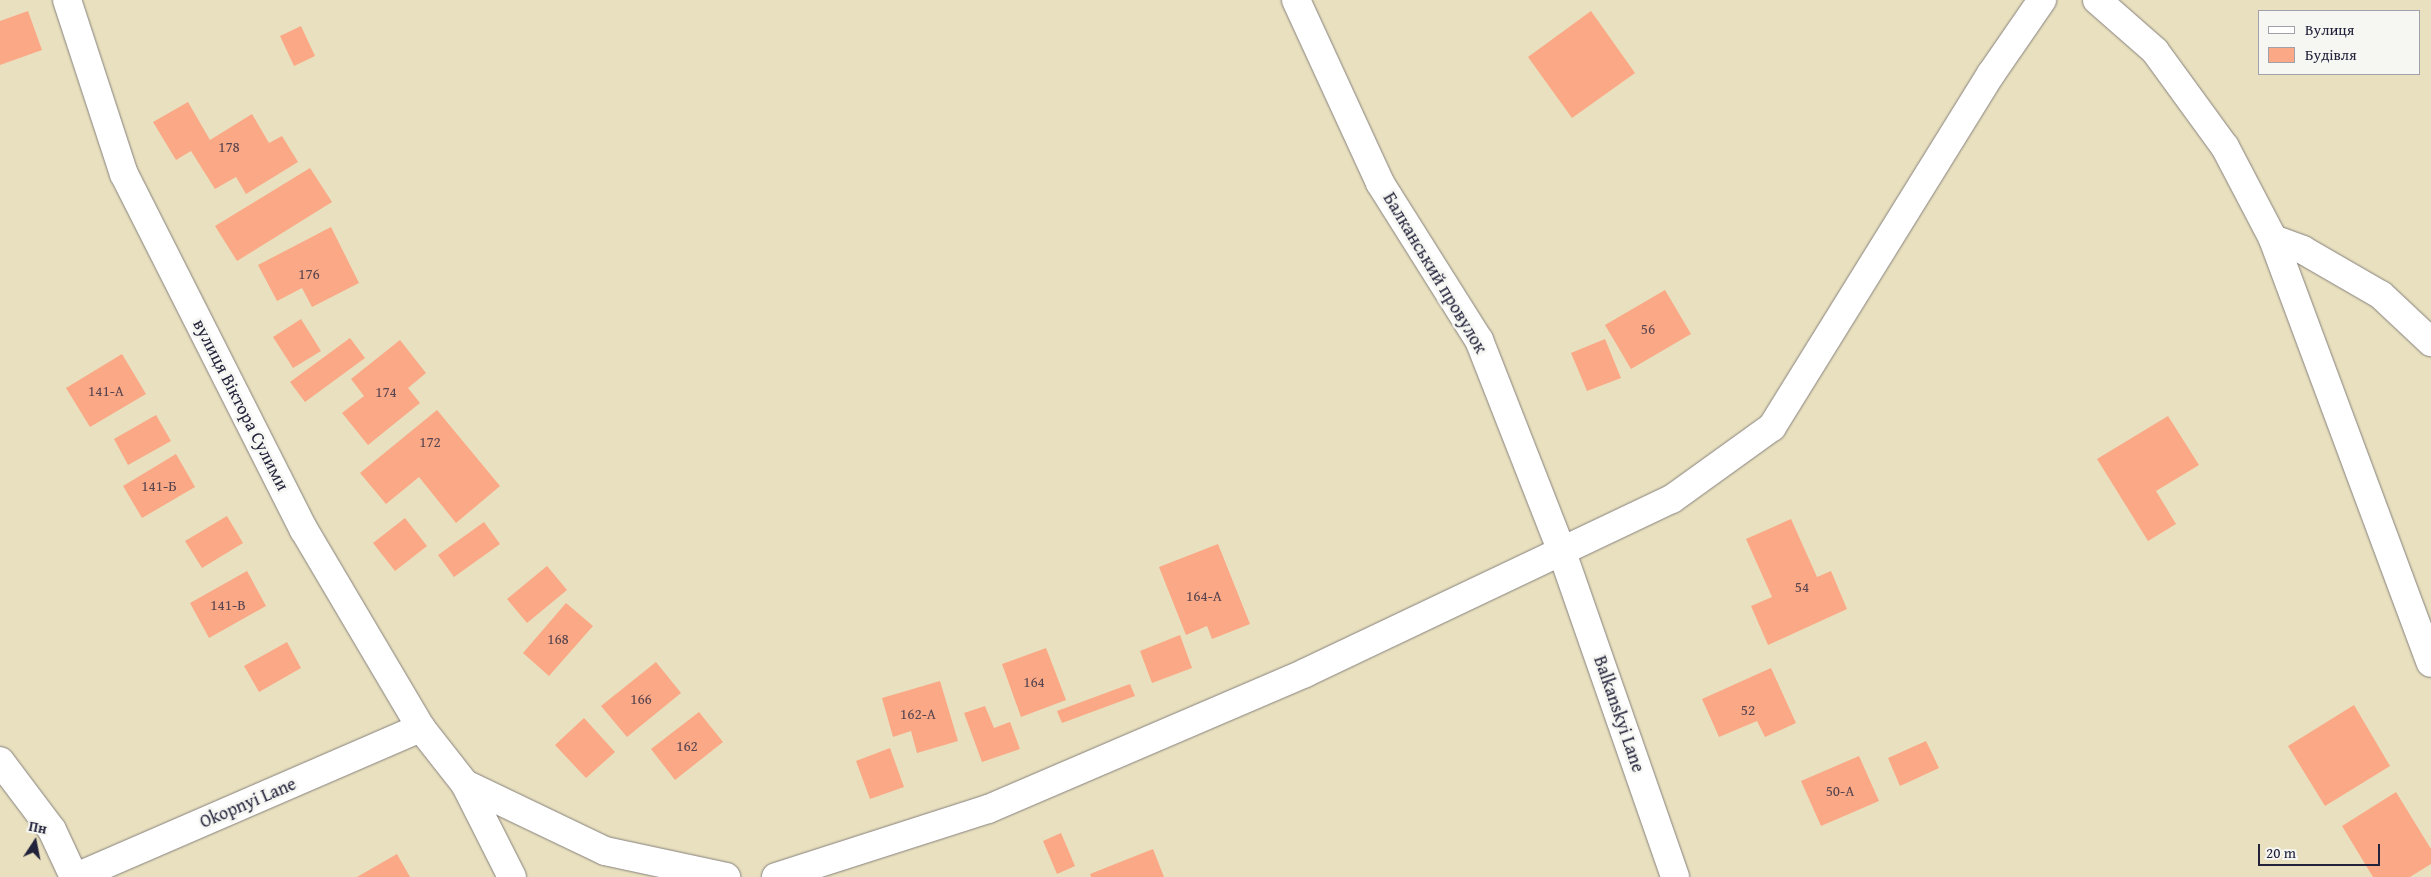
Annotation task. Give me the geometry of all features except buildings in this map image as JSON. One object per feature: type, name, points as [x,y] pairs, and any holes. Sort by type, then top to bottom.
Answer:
[{"type":"street","name":"вулиця Віктора Сулими","points":[[67,0],[124,174],[304,530],[421,728],[465,784],[512,877]]},
{"type":"street","name":"Балканський провулок","points":[[1296,0],[1380,182],[1479,340],[1562,552]]},
{"type":"street","points":[[776,877],[988,809],[1305,673],[1672,499],[1772,427],[1991,74],[2042,0]]},
{"type":"street","points":[[2097,0],[2155,51],[2225,147],[2273,239],[2431,663]]},
{"type":"street","points":[[2273,239],[2303,250],[2380,295],[2431,342]]},
{"type":"street","name":"Balkanskyi Lane","points":[[1562,552],[1675,877]]},
{"type":"street","name":"Okopnyi Lane","points":[[75,877],[421,728]]},
{"type":"street","points":[[0,761],[52,830],[75,877]]},
{"type":"street","name":"вулиця Віктора Сулими","points":[[465,784],[605,851],[726,877]]}]
